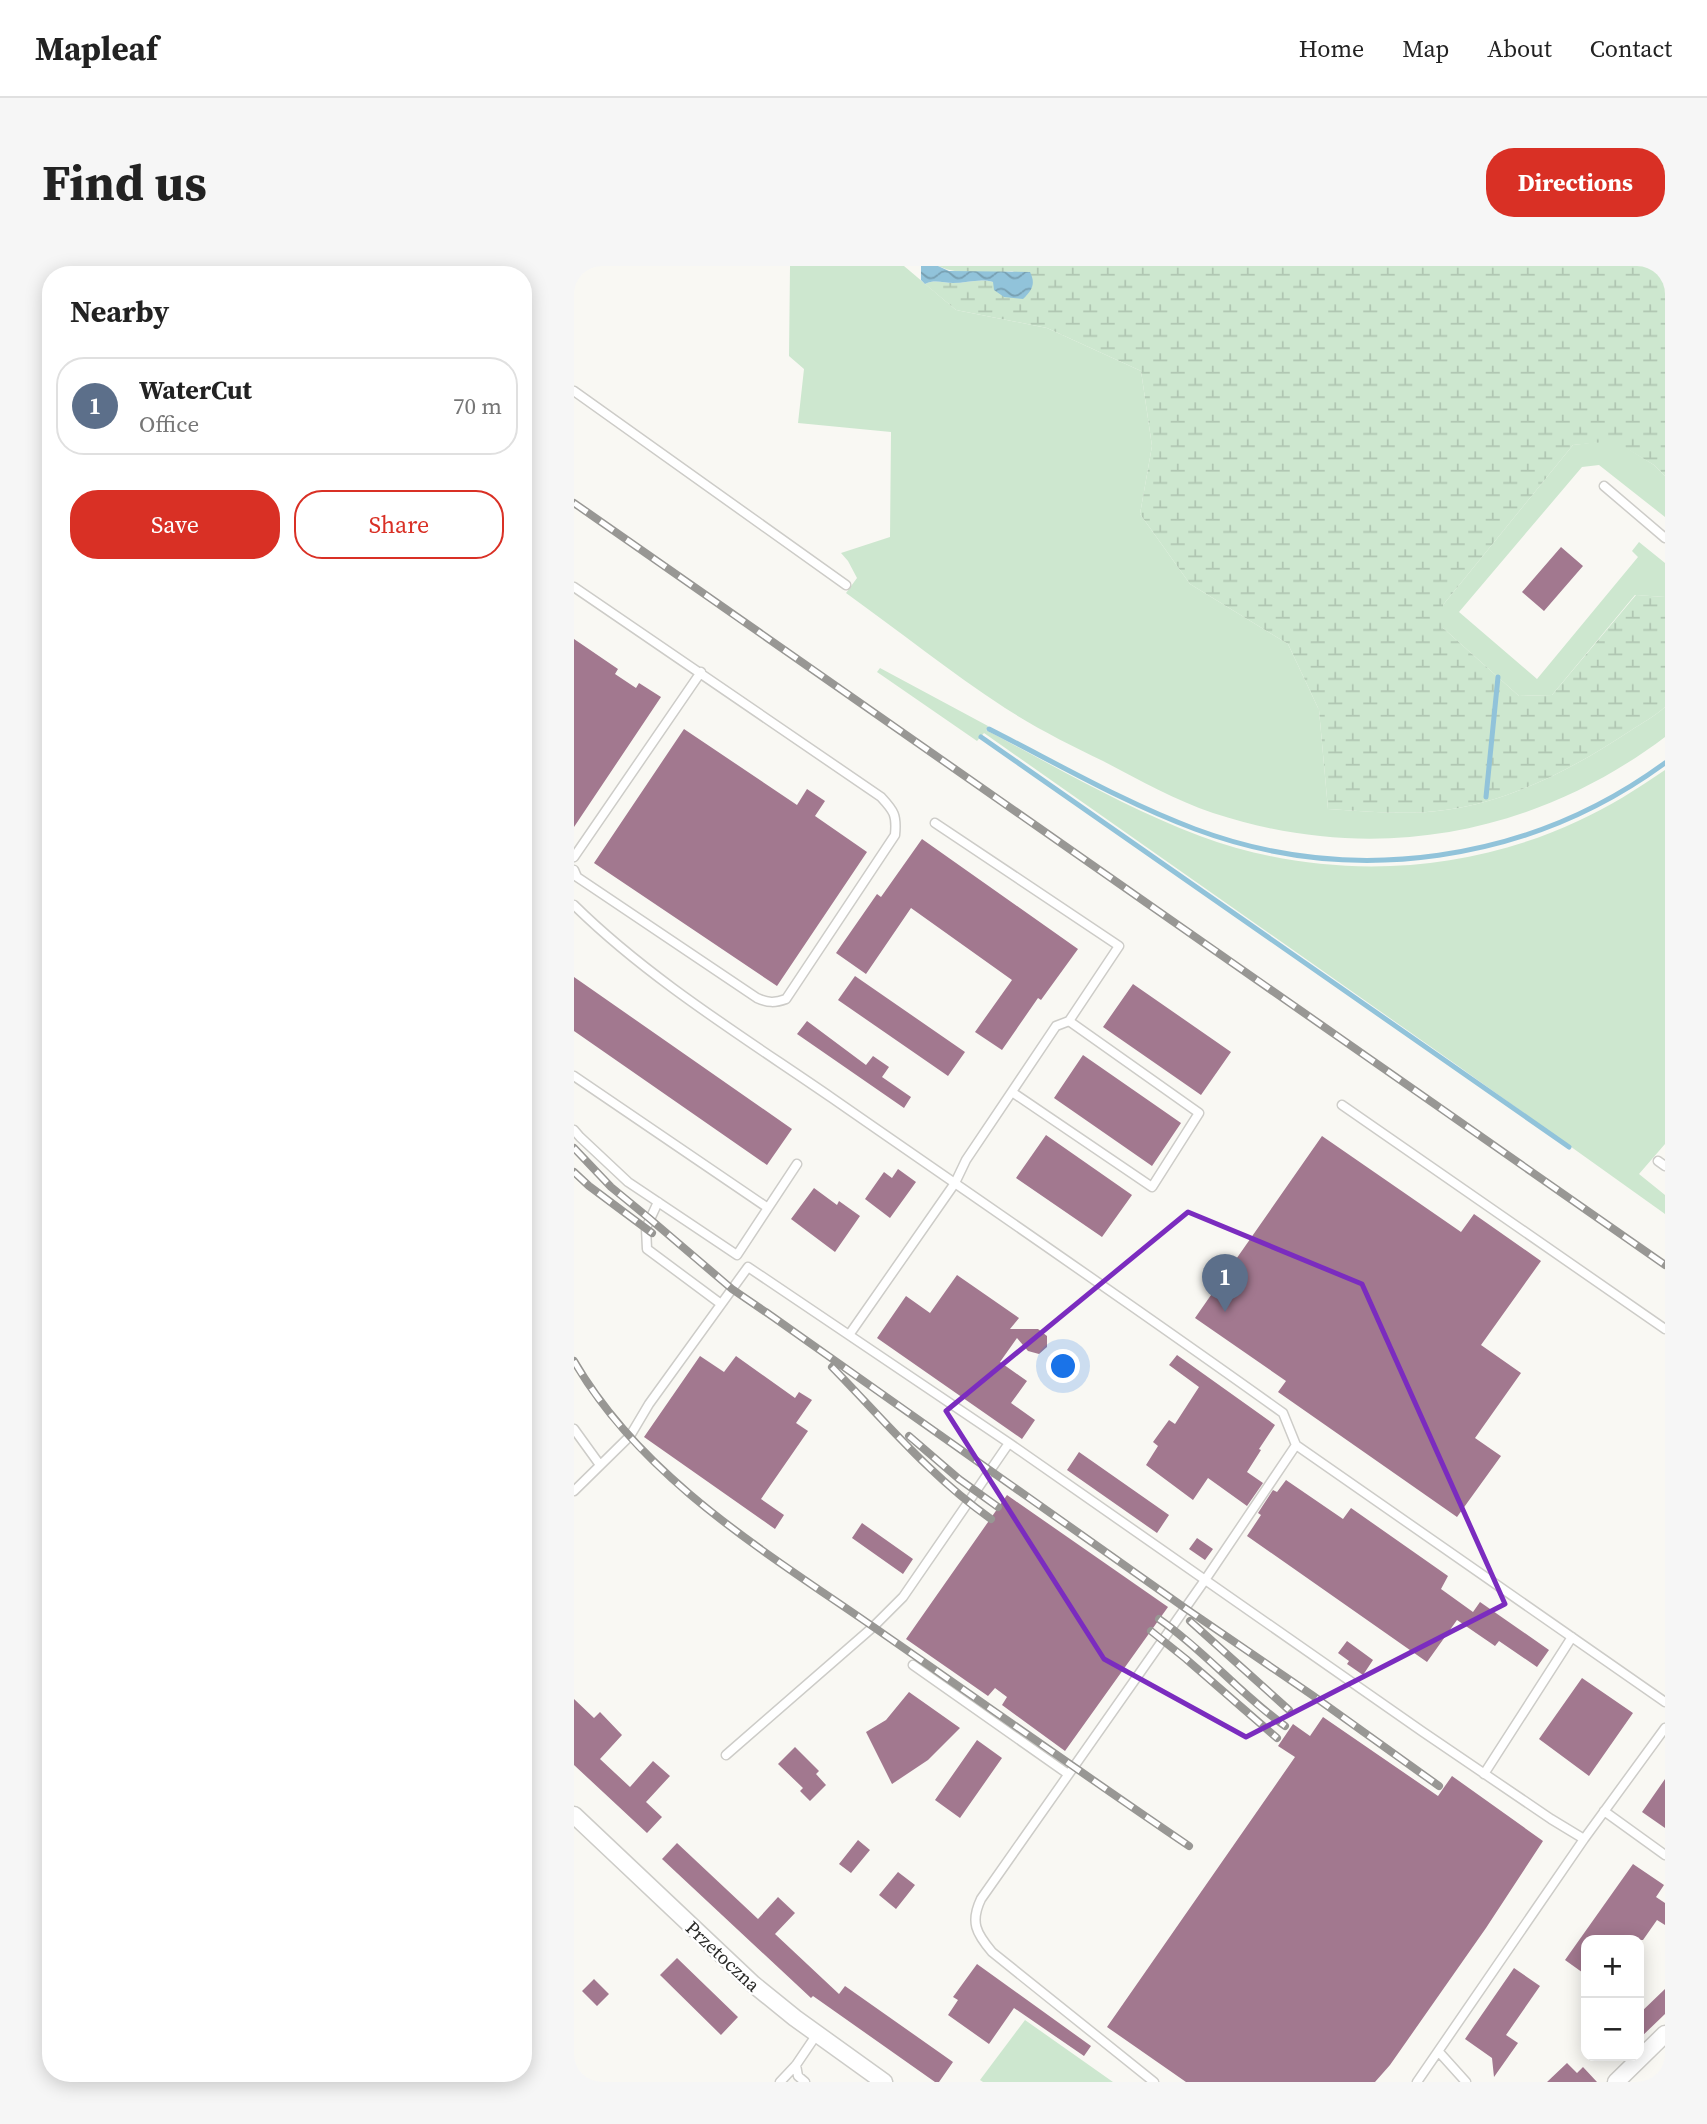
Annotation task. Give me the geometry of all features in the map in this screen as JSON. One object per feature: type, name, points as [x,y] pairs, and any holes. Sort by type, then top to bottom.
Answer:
[{"type":"street","name":"Przetoczna","points":[[574,1815],[753,1984],[884,2082]]},
{"type":"street","points":[[1616,2082],[1665,2034]]},
{"type":"lane","points":[[574,391],[846,584]]},
{"type":"lane","points":[[1604,486],[1665,538]]},
{"type":"lane","points":[[574,587],[881,797],[894,812],[896,820],[895,835],[786,999],[776,1003],[766,1003],[757,998],[577,877],[574,870]]},
{"type":"lane","points":[[574,857],[701,672]]},
{"type":"lane","points":[[849,1335],[955,1183],[966,1160],[1056,1026],[1069,1021],[1119,946],[935,823]]},
{"type":"lane","points":[[574,905],[659,978],[1283,1413],[1296,1445],[1665,1702]]},
{"type":"lane","points":[[1012,1091],[1153,1187],[1199,1113],[1069,1021]]},
{"type":"lane","points":[[574,1076],[768,1208]]},
{"type":"lane","points":[[1342,1105],[1665,1329]]},
{"type":"lane","points":[[574,1129],[628,1182],[737,1255],[797,1164]]},
{"type":"lane","points":[[658,1202],[646,1228],[647,1249],[721,1304]]},
{"type":"lane","points":[[574,1492],[630,1436],[649,1404],[748,1267],[1009,1443],[1484,1774],[1584,1839]]},
{"type":"lane","points":[[574,1429],[600,1465]]},
{"type":"lane","points":[[726,1755],[873,1627],[903,1597],[1009,1443]]},
{"type":"lane","points":[[1154,2082],[992,1952],[980,1938],[975,1925],[975,1914],[981,1899],[1205,1580],[1296,1445]]},
{"type":"lane","points":[[1484,1774],[1572,1637]]},
{"type":"lane","points":[[913,1665],[1068,1774]]},
{"type":"lane","points":[[1417,2082],[1584,1839],[1665,1728]]},
{"type":"lane","points":[[1604,1811],[1665,1855]]},
{"type":"lane","points":[[779,2082],[796,2065],[817,2034]]},
{"type":"lane","points":[[1439,2052],[1466,2082]]},
{"type":"lane","points":[[796,2065],[798,2076],[805,2082]]},
{"type":"highlighted area","points":[[1188,1212],[1362,1284],[1505,1604],[1246,1737],[1104,1659],[946,1411]]},
{"type":"green space","points":[[790,266],[904,266],[956,310],[1047,328],[1141,371],[1152,446],[1140,514],[1190,584],[1288,644],[1319,710],[1328,809],[1416,813],[1470,806],[1494,799],[1565,770],[1609,745],[1665,707],[1665,737],[1614,771],[1561,798],[1505,819],[1449,832],[1391,838],[1332,837],[1273,829],[1213,813],[1157,789],[1053,736],[944,666],[846,593],[857,578],[841,553],[890,537],[891,432],[798,423],[804,369],[789,356]]},
{"type":"green space","points":[[938,266],[1665,266],[1665,476],[1654,465],[1614,441],[1573,445],[1443,605],[1443,628],[1519,696],[1552,695],[1636,595],[1665,597],[1665,707],[1609,745],[1565,770],[1494,799],[1470,806],[1416,813],[1328,809],[1319,710],[1288,644],[1190,584],[1140,514],[1152,446],[1141,371],[1047,328],[956,310],[925,284],[936,281],[993,282],[1014,271],[965,273]]},
{"type":"green space","points":[[1614,440],[1654,465],[1665,476],[1665,517],[1599,465],[1582,467],[1459,612],[1537,679],[1638,557],[1632,551],[1639,542],[1665,563],[1665,597],[1635,595],[1552,695],[1519,696],[1443,628],[1443,605],[1573,445]]},
{"type":"green space","points":[[880,668],[988,726],[986,730],[1145,813],[1200,836],[1246,851],[1294,860],[1342,866],[1390,866],[1439,862],[1487,853],[1578,821],[1601,810],[1665,770],[1665,1144],[1639,1174],[1665,1195],[1665,1214],[984,733],[977,741],[877,672]]},
{"type":"green space","points":[[1025,2020],[1113,2082],[980,2080]]},
{"type":"water","points":[[921,266],[938,266],[949,271],[1030,272],[1033,283],[1023,299],[1004,297],[994,290],[993,282],[988,281],[936,281],[925,284],[921,280]]},
{"type":"building","points":[[1561,547],[1583,566],[1544,611],[1522,592]]},
{"type":"building","points":[[574,639],[618,669],[615,674],[636,688],[639,683],[661,697],[574,827]]},
{"type":"building","points":[[684,729],[797,805],[807,789],[825,801],[815,816],[867,852],[777,986],[594,863]]},
{"type":"building","points":[[922,839],[1078,949],[1041,1000],[1038,998],[1002,1050],[975,1032],[1012,980],[911,908],[866,974],[836,953],[877,894],[881,897]]},
{"type":"building","points":[[855,976],[965,1052],[948,1076],[838,1000]]},
{"type":"building","points":[[574,977],[792,1129],[767,1165],[574,1031]]},
{"type":"building","points":[[1133,984],[1231,1052],[1201,1095],[1103,1027]]},
{"type":"building","points":[[807,1021],[866,1065],[873,1056],[889,1067],[882,1077],[911,1097],[904,1108],[797,1034]]},
{"type":"building","points":[[1083,1055],[1181,1123],[1152,1166],[1054,1098]]},
{"type":"building","points":[[1046,1135],[1132,1195],[1102,1237],[1016,1178]]},
{"type":"building","points":[[1322,1136],[1461,1232],[1474,1214],[1541,1261],[1481,1345],[1521,1373],[1475,1438],[1501,1456],[1457,1517],[1278,1392],[1286,1381],[1195,1318]]},
{"type":"building","points":[[898,1169],[916,1182],[890,1218],[865,1199],[884,1172],[892,1178]]},
{"type":"building","points":[[814,1188],[837,1205],[839,1201],[860,1216],[835,1252],[791,1219]]},
{"type":"building","points":[[957,1275],[1019,1318],[1010,1329],[1038,1329],[1047,1336],[1047,1347],[1039,1354],[1028,1351],[1017,1338],[1000,1362],[1027,1381],[1011,1403],[1035,1420],[1022,1439],[877,1338],[906,1296],[930,1313]]},
{"type":"building","points":[[1177,1355],[1275,1425],[1247,1472],[1263,1483],[1247,1506],[1208,1478],[1193,1500],[1146,1465],[1158,1446],[1153,1442],[1169,1420],[1175,1424],[1199,1387],[1169,1365]]},
{"type":"building","points":[[700,1356],[724,1372],[736,1356],[795,1398],[799,1392],[812,1400],[796,1423],[808,1431],[761,1499],[784,1515],[775,1529],[644,1437]]},
{"type":"building","points":[[1079,1452],[1169,1515],[1157,1533],[1067,1470]]},
{"type":"building","points":[[1286,1480],[1343,1519],[1351,1508],[1448,1576],[1441,1589],[1473,1612],[1480,1602],[1549,1650],[1537,1667],[1499,1641],[1495,1646],[1457,1620],[1427,1662],[1247,1536],[1273,1490],[1277,1492]]},
{"type":"building","points":[[1007,1495],[1168,1607],[1065,1751],[1002,1705],[1007,1697],[995,1688],[988,1696],[906,1639]]},
{"type":"building","points":[[862,1523],[913,1559],[903,1574],[852,1538]]},
{"type":"building","points":[[1197,1538],[1213,1549],[1205,1560],[1189,1549]]},
{"type":"building","points":[[1347,1641],[1373,1660],[1363,1675],[1347,1664],[1349,1661],[1338,1653]]},
{"type":"building","points":[[1582,1678],[1633,1713],[1589,1776],[1539,1739]]},
{"type":"building","points":[[909,1692],[960,1728],[928,1760],[892,1784],[866,1732],[886,1720]]},
{"type":"building","points":[[574,1699],[594,1718],[600,1712],[622,1735],[600,1759],[630,1787],[653,1761],[670,1776],[646,1802],[662,1817],[647,1833],[574,1765]]},
{"type":"building","points":[[1323,1717],[1438,1796],[1452,1776],[1543,1841],[1486,1928],[1390,2065],[1375,2082],[1186,2082],[1107,2027],[1295,1757],[1278,1746],[1293,1724],[1310,1736]]},
{"type":"building","points":[[977,1740],[1002,1758],[960,1818],[935,1800]]},
{"type":"building","points":[[795,1747],[819,1771],[816,1774],[826,1785],[810,1801],[800,1791],[803,1788],[778,1764]]},
{"type":"building","points":[[1665,1779],[1665,1828],[1642,1812]]},
{"type":"building","points":[[858,1840],[870,1850],[851,1873],[839,1864]]},
{"type":"building","points":[[677,1843],[758,1919],[778,1897],[795,1913],[775,1934],[839,1994],[845,1986],[953,2062],[939,2082],[935,2082],[813,1996],[811,1998],[662,1859]]},
{"type":"building","points":[[1633,1864],[1664,1885],[1656,1897],[1665,1903],[1665,1925],[1657,1920],[1644,1939],[1644,1935],[1583,1935]]},
{"type":"building","points":[[898,1872],[915,1885],[896,1909],[879,1895]]},
{"type":"building","points":[[1581,1937],[1581,1971],[1565,1960]]},
{"type":"building","points":[[677,1958],[738,2017],[721,2035],[660,1975]]},
{"type":"building","points":[[977,1964],[1091,2046],[1084,2056],[1014,2008],[989,2044],[948,2015],[958,2000],[953,1997]]},
{"type":"building","points":[[1514,1968],[1540,1986],[1506,2035],[1518,2043],[1494,2077],[1492,2058],[1465,2039]]},
{"type":"building","points":[[594,1979],[609,1994],[597,2006],[582,1991]]},
{"type":"building","points":[[1665,1989],[1665,2014],[1644,2034],[1644,2009]]},
{"type":"building","points":[[1567,2063],[1577,2073],[1583,2067],[1597,2082],[1547,2082]]},
{"type":"waterway","points":[[1486,797],[1498,677]]},
{"type":"waterway","points":[[989,729],[1169,819],[1255,847],[1316,858],[1378,860],[1439,855],[1499,843],[1557,823],[1613,797],[1665,763]]},
{"type":"waterway","points":[[981,737],[1569,1147]]},
{"type":"railway","points":[[574,503],[1665,1265]]},
{"type":"railway","points":[[574,1148],[611,1187],[732,1289],[773,1317]]},
{"type":"railway","points":[[574,1172],[652,1233]]},
{"type":"railway","points":[[766,1312],[1439,1786]]},
{"type":"railway","points":[[574,1361],[603,1404],[637,1444],[714,1514],[756,1546],[1189,1846]]},
{"type":"railway","points":[[832,1367],[927,1466],[991,1519]]},
{"type":"railway","points":[[909,1436],[959,1479],[998,1507]]},
{"type":"railway","points":[[1159,1619],[1285,1726]]},
{"type":"railway","points":[[1190,1621],[1289,1710]]},
{"type":"railway","points":[[1151,1631],[1277,1738]]},
{"type":"place","name":"WaterCut","points":[[1225,1312]]}]
